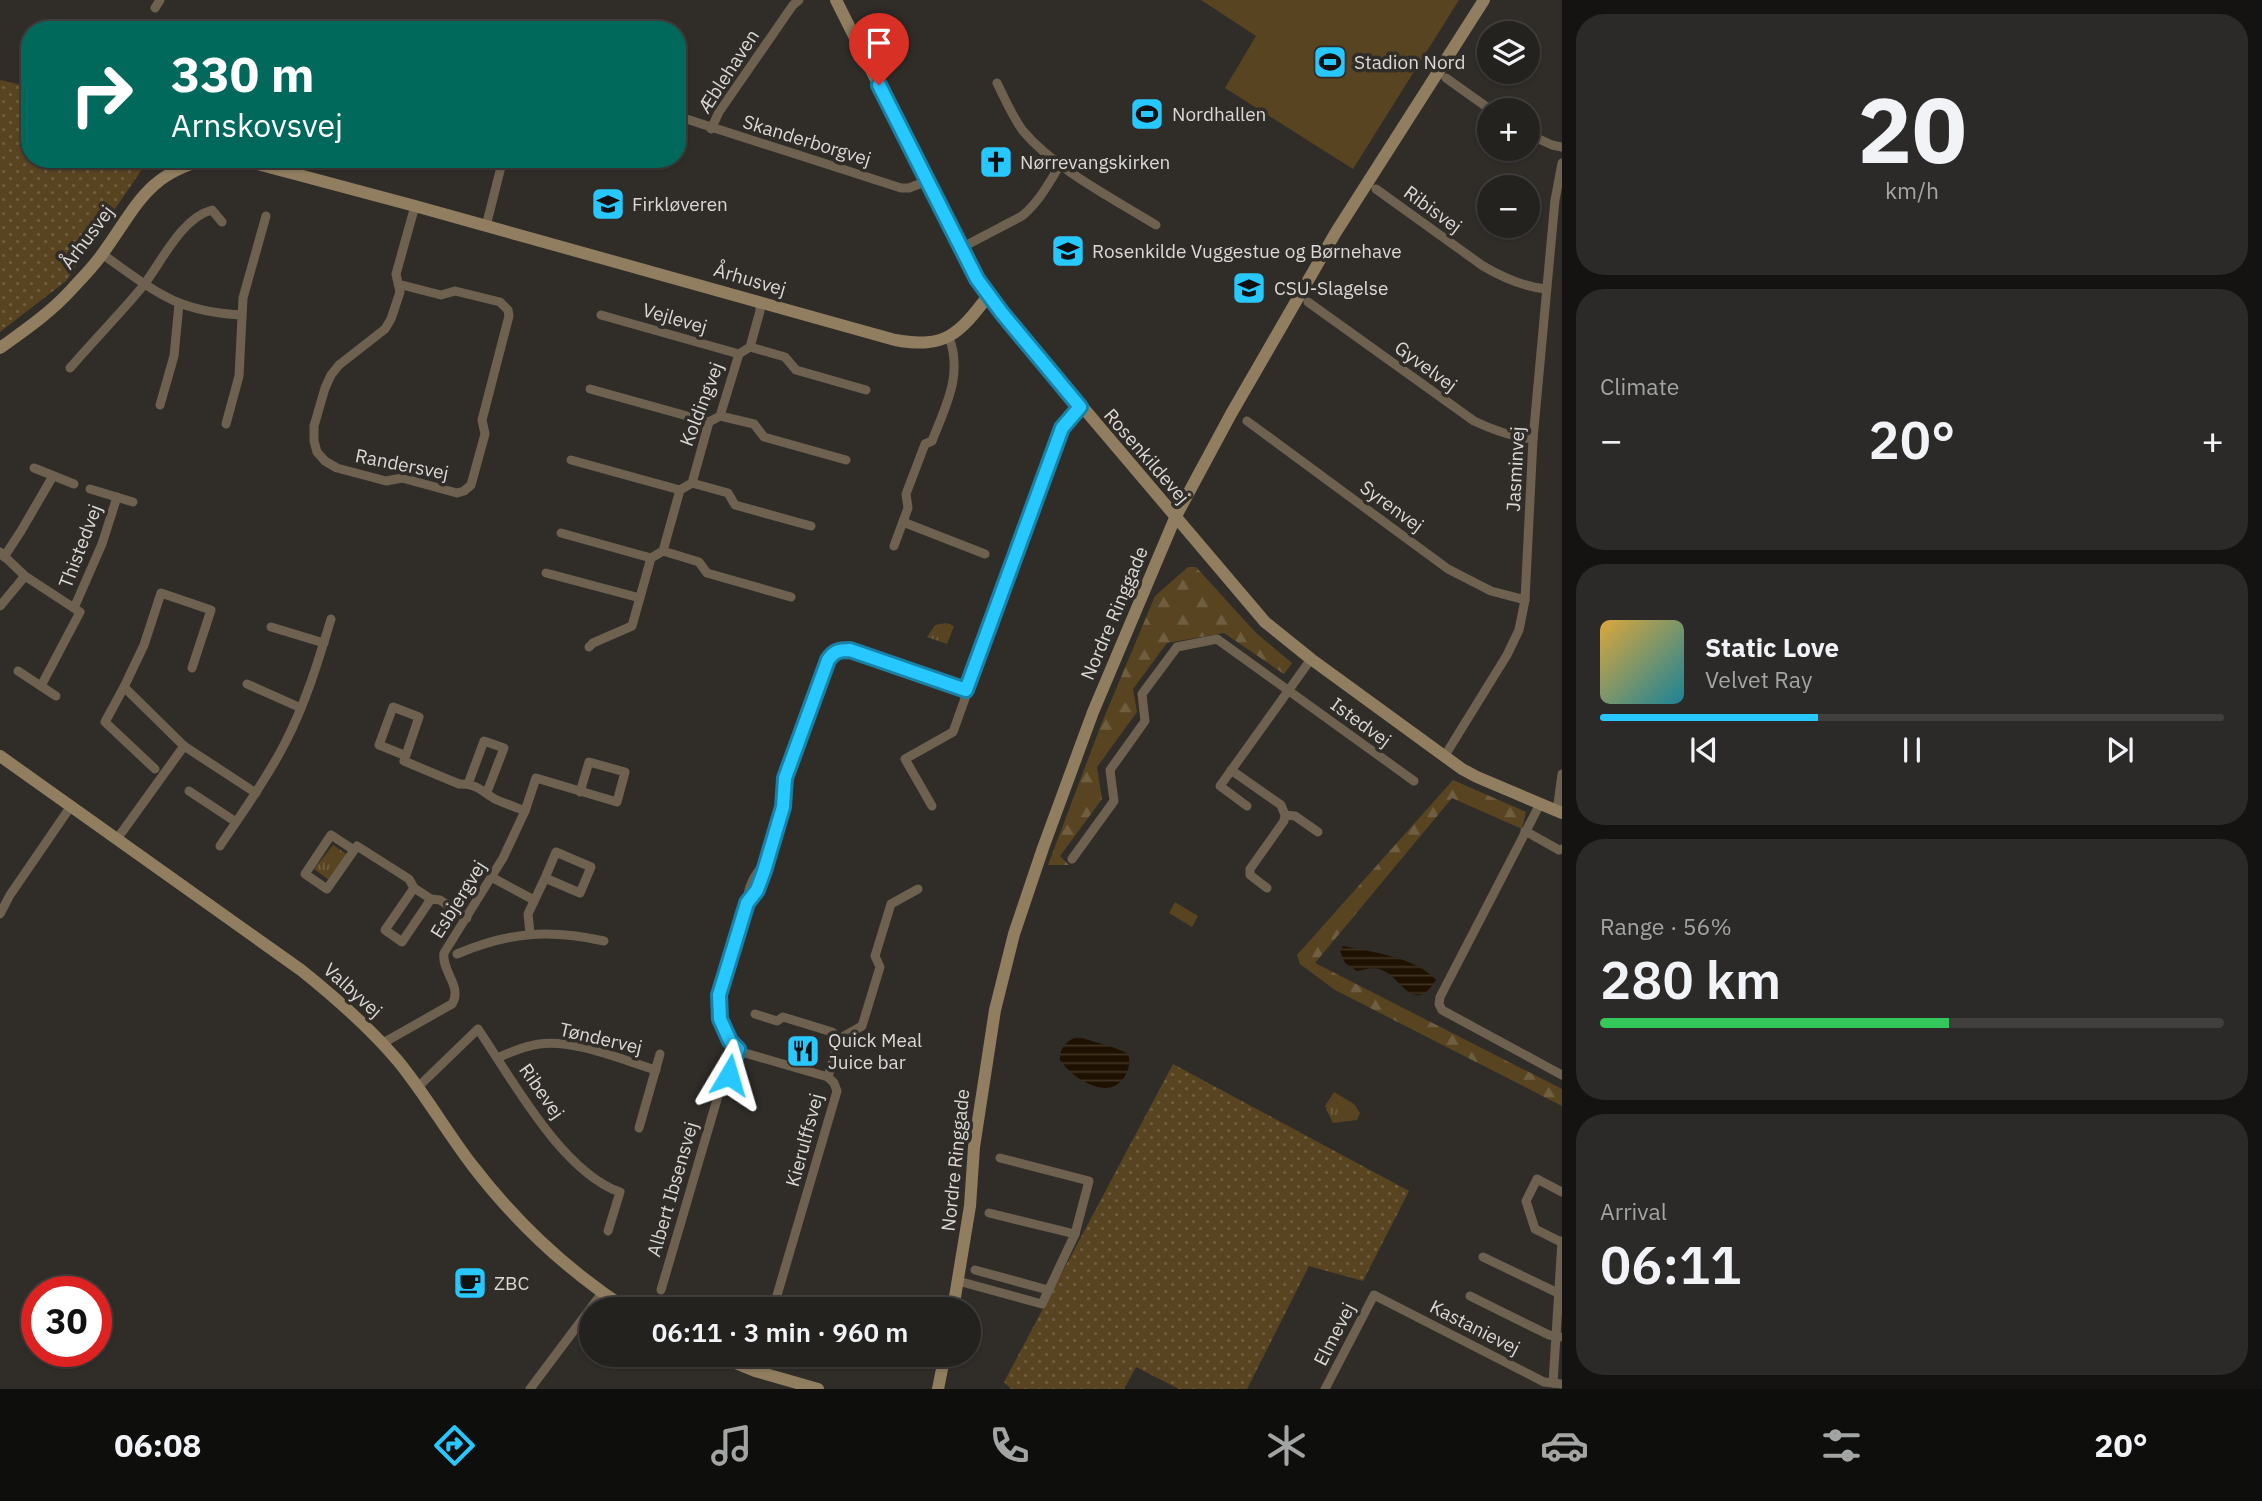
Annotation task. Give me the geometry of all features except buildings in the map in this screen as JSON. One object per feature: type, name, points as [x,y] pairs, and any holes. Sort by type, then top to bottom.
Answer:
[{"type":"street","name":"Æblehaven","points":[[711,129],[719,112],[799,0]]},
{"type":"street","name":"Rosenkildevej","points":[[836,0],[988,296],[1265,622],[1444,757],[1477,778],[1559,812]]},
{"type":"street","name":"Nordre Ringgade","points":[[955,1297],[970,1206],[983,1079],[995,1010],[1014,934],[1093,712],[1175,518],[1231,414],[1304,285],[1484,0]]},
{"type":"street","points":[[1446,78],[1477,100]]},
{"type":"street","points":[[998,83],[1009,109],[1022,129],[1038,146],[1060,165],[1156,225]]},
{"type":"street","name":"Skanderborgvej","points":[[686,119],[901,188],[927,181]]},
{"type":"street","points":[[1540,140],[1562,147]]},
{"type":"street","name":"Jasminvej","points":[[1444,757],[1507,655],[1519,630],[1525,600],[1532,439],[1555,200],[1562,163]]},
{"type":"street","points":[[961,248],[1030,209],[1039,200],[1060,165]]},
{"type":"street","name":"Århusvej","points":[[0,348],[45,315],[69,293],[102,254],[152,186],[178,168]]},
{"type":"street","name":"Århusvej","points":[[300,168],[415,206],[906,342],[933,342],[949,337]]},
{"type":"street","points":[[486,226],[501,168]]},
{"type":"street","name":"Ribisvej","points":[[1376,189],[1483,267],[1537,289],[1546,289]]},
{"type":"street","name":"Randersvej","points":[[398,284],[441,295],[455,291],[500,302],[508,310],[509,316],[482,420],[485,434],[471,485],[464,491],[457,493],[402,478],[386,481],[337,468],[317,452],[314,441],[314,426],[331,375],[339,365],[385,329],[391,319],[400,292],[398,284],[396,274],[415,206]]},
{"type":"street","points":[[70,368],[144,284],[168,248],[202,213],[212,211],[222,222]]},
{"type":"street","points":[[226,424],[239,376],[243,298],[266,216]]},
{"type":"street","points":[[102,254],[144,284],[179,304],[213,313],[241,315]]},
{"type":"street","points":[[894,546],[908,508],[906,495],[925,444],[932,441],[954,380],[956,367],[949,337],[965,324],[988,296]]},
{"type":"street","points":[[760,302],[750,347],[785,357],[796,370],[866,390]]},
{"type":"street","name":"Gyvelvej","points":[[1308,302],[1467,418],[1497,431],[1532,439]]},
{"type":"street","points":[[160,405],[174,356],[179,304]]},
{"type":"street","name":"Vejlevej","points":[[601,315],[739,354]]},
{"type":"street","name":"Koldingvej","points":[[692,483],[709,422],[720,416],[739,354],[750,347]]},
{"type":"street","points":[[590,389],[709,422]]},
{"type":"street","points":[[932,806],[905,759],[953,732],[1062,428],[1080,407]]},
{"type":"street","points":[[720,416],[754,424],[764,437],[846,460]]},
{"type":"street","name":"Syrenvej","points":[[1247,421],[1448,569],[1491,591],[1525,600]]},
{"type":"street","points":[[572,460],[680,490]]},
{"type":"street","name":"Thistedvej","points":[[34,468],[74,484]]},
{"type":"street","name":"Thistedvej","points":[[41,686],[80,612],[25,576],[2,555],[21,531],[53,476]]},
{"type":"street","points":[[589,647],[632,626],[651,558],[663,551],[680,490],[692,483],[728,493],[735,505],[811,526]]},
{"type":"street","name":"Thistedvej","points":[[90,489],[133,502]]},
{"type":"street","name":"Thistedvej","points":[[74,608],[102,544],[117,497]]},
{"type":"street","points":[[903,522],[985,554]]},
{"type":"street","points":[[561,533],[651,558]]},
{"type":"street","points":[[663,551],[699,562],[707,573],[791,597]]},
{"type":"street","points":[[546,573],[640,598]]},
{"type":"street","points":[[0,606],[25,576]]},
{"type":"street","points":[[155,769],[105,722],[144,645],[161,593],[211,610],[192,668]]},
{"type":"street","points":[[220,846],[256,793],[284,744],[301,708],[331,618]]},
{"type":"street","points":[[271,627],[324,643]]},
{"type":"street","name":"Istedvej","points":[[1072,859],[1114,801],[1110,769],[1145,720],[1142,694],[1177,648],[1217,639],[1414,781]]},
{"type":"street","points":[[828,1077],[744,1053],[724,1031],[718,1006],[747,903],[757,890],[783,807],[785,778],[828,660],[833,653],[850,650],[966,690]]},
{"type":"street","points":[[1247,806],[1220,786],[1311,659]]},
{"type":"street","points":[[18,671],[56,696]]},
{"type":"street","points":[[247,684],[301,708]]},
{"type":"street","points":[[124,687],[184,746],[256,793]]},
{"type":"street","points":[[404,755],[379,745],[393,707],[419,717],[404,761],[459,784],[468,784],[525,811]]},
{"type":"street","points":[[468,784],[484,741],[504,748],[487,792]]},
{"type":"street","points":[[117,839],[184,746]]},
{"type":"street","name":"Valbyvej","points":[[0,756],[332,994],[383,1044],[418,1087],[472,1165],[518,1219],[554,1254],[608,1297]]},
{"type":"street","points":[[589,762],[625,772],[617,802],[580,792],[589,762]]},
{"type":"street","points":[[1231,770],[1281,804],[1285,815],[1284,821],[1250,869],[1250,875],[1268,888]]},
{"type":"street","points":[[1559,812],[1562,774]]},
{"type":"street","name":"Esbjergvej","points":[[383,1044],[452,1004],[456,993],[443,957],[493,878],[525,811],[536,778],[580,792]]},
{"type":"street","points":[[189,791],[236,822]]},
{"type":"street","points":[[1540,804],[1440,997],[1440,1004],[1442,1010],[1562,1075]]},
{"type":"street","points":[[0,914],[9,895],[71,806]]},
{"type":"street","points":[[1285,815],[1295,816],[1318,832]]},
{"type":"street","points":[[1525,831],[1559,850],[1562,849]]},
{"type":"street","points":[[354,850],[331,835],[305,874],[327,889],[357,846],[409,879],[414,888],[431,899],[440,900],[467,918]]},
{"type":"street","points":[[530,933],[528,914],[556,852],[591,867],[580,893],[545,878]]},
{"type":"street","points":[[493,878],[534,900]]},
{"type":"street","points":[[414,888],[385,930],[402,942],[431,899]]},
{"type":"street","points":[[755,1014],[778,1021],[783,1017],[832,1032],[839,1039],[862,1026],[880,967],[875,956],[891,904],[918,889]]},
{"type":"street","points":[[457,954],[483,943],[530,933],[576,935],[604,941]]},
{"type":"street","name":"Ribevej","points":[[418,1087],[478,1029],[530,1107],[564,1150],[596,1182],[620,1192],[608,1231]]},
{"type":"street","name":"Kierulffsvej","points":[[777,1297],[837,1091],[828,1077],[839,1039]]},
{"type":"street","name":"Tøndervej","points":[[498,1058],[541,1043],[560,1043],[656,1070]]},
{"type":"street","name":"Albert Ibsensvej","points":[[661,1290],[723,1079],[729,1075],[738,1049]]},
{"type":"street","name":"Tøndervej","points":[[639,1128],[660,1054]]},
{"type":"street","points":[[958,1281],[1042,1304],[1075,1234],[1089,1181],[1000,1158]]},
{"type":"street","points":[[1557,1383],[1562,1244],[1535,1229],[1526,1200],[1537,1179],[1562,1192]]},
{"type":"street","points":[[989,1213],[1075,1234]]},
{"type":"street","points":[[1483,1257],[1560,1294]]},
{"type":"street","points":[[975,1270],[1048,1290]]},
{"type":"street","points":[[530,1389],[602,1293]]},
{"type":"street","name":"Kastanievej","points":[[1374,1295],[1544,1382],[1557,1383]]},
{"type":"street","name":"Elmevej","points":[[1329,1388],[1374,1295]]},
{"type":"street","points":[[1470,1296],[1559,1337]]},
{"type":"street","points":[[745,1367],[818,1389]]},
{"type":"street","points":[[755,1371],[756,1367]]},
{"type":"street","points":[[938,1389],[942,1367]]},
{"type":"green space","name":"Stadion Nord","points":[[1201,0],[1459,0],[1353,169],[1225,88],[1256,36]]},
{"type":"green space","points":[[0,80],[21,85],[21,168],[143,168],[66,281],[0,332]]},
{"type":"green space","points":[[1188,567],[1196,567],[1256,633],[1292,663],[1284,674],[1224,633],[1167,643],[1133,689],[1137,712],[1097,767],[1102,799],[1060,856],[1069,865],[1048,865],[1101,725],[1155,596]]},
{"type":"green space","points":[[946,623],[954,626],[947,644],[927,637],[935,625]]},
{"type":"green space","points":[[1453,780],[1526,812],[1522,829],[1452,798],[1315,963],[1562,1089],[1562,1106],[1335,990],[1300,964],[1297,955]]},
{"type":"green space","points":[[333,845],[346,854],[329,880],[314,869]]},
{"type":"green space","points":[[1175,902],[1198,916],[1192,927],[1169,913]]},
{"type":"green space","points":[[1173,1064],[1409,1191],[1363,1281],[1309,1266],[1247,1389],[1179,1389],[1136,1367],[1124,1389],[1011,1389],[1004,1382]]},
{"type":"green space","points":[[1334,1092],[1354,1104],[1360,1113],[1357,1120],[1333,1123],[1325,1106]]},
{"type":"shaded area","points":[[1343,946],[1405,961],[1427,972],[1436,980],[1428,991],[1413,995],[1387,972],[1374,968],[1357,971],[1345,963],[1340,951]]},
{"type":"shaded area","points":[[1079,1037],[1128,1054],[1128,1068],[1118,1084],[1101,1088],[1091,1085],[1073,1074],[1060,1060],[1063,1048],[1071,1039]]},
{"type":"place","name":"Stadion Nord","points":[[1330,62]]},
{"type":"place","name":"Nordhallen","points":[[1147,114]]},
{"type":"place","name":"Nørrevangskirken","points":[[996,162]]},
{"type":"place","name":"Firkløveren","points":[[608,204]]},
{"type":"place","name":"Rosenkilde Vuggestue og Børnehave","points":[[1068,251]]},
{"type":"place","name":"CSU-Slagelse","points":[[1249,288]]},
{"type":"place","name":"Quick Meal Juice bar","points":[[803,1051]]},
{"type":"place","name":"ZBC","points":[[470,1283]]},
{"type":"route","points":[[729,1075],[738,1049],[724,1031],[718,1006],[719,995],[747,903],[757,890],[764,871],[783,807],[785,778],[828,660],[833,653],[850,650],[966,690],[1062,428],[1080,407],[977,279],[879,85]]}]
